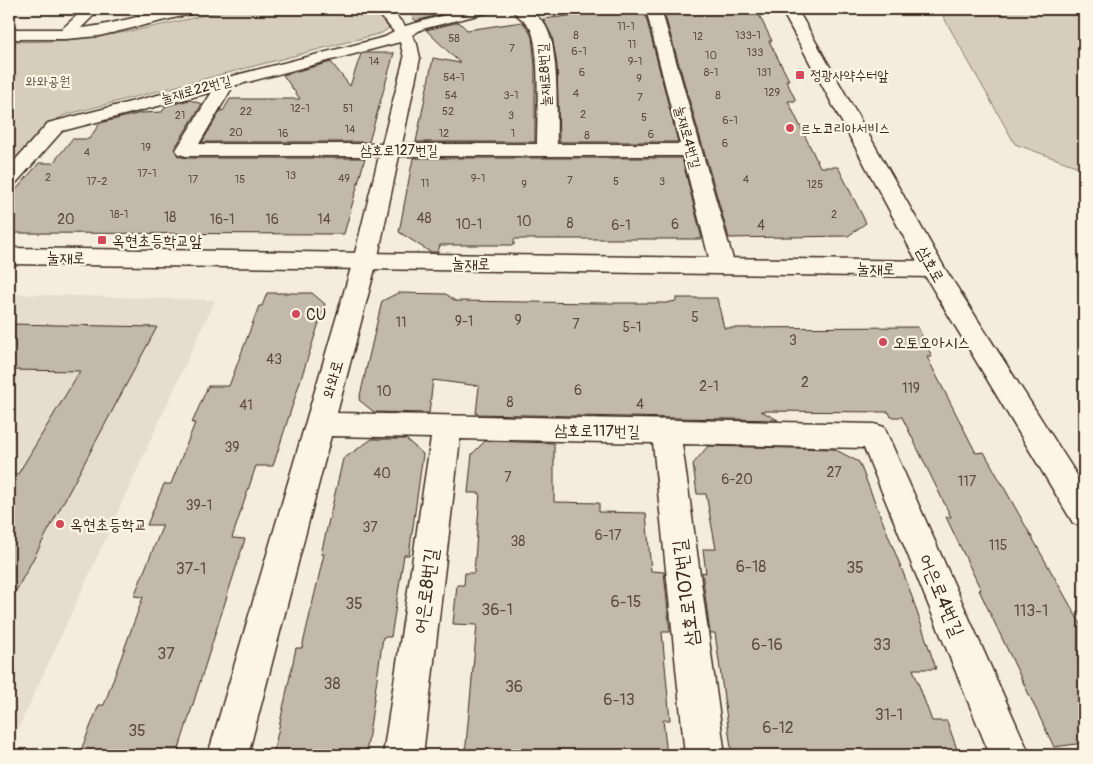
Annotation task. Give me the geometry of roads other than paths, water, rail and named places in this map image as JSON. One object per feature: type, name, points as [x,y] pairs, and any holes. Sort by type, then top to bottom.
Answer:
[{"type":"street","points":[[66,34],[92,9]]},
{"type":"street","points":[[9,34],[66,34],[100,31],[194,9]]},
{"type":"street","name":"와와로","points":[[228,755],[365,261],[412,58],[413,52],[404,34],[382,9]]},
{"type":"street","name":"눌재로22번길","points":[[9,179],[55,127],[391,40],[416,26],[485,9]]},
{"type":"street","name":"눌재로8번길","points":[[519,9],[537,25],[543,38],[546,76],[547,150]]},
{"type":"street","name":"눌재로4번길","points":[[654,9],[723,266]]},
{"type":"street","name":"삼호로","points":[[789,9],[933,269],[1084,513]]},
{"type":"street","name":"삼호로127번길","points":[[227,81],[186,150],[691,150]]},
{"type":"street","name":"눌재로","points":[[9,256],[933,269]]},
{"type":"street","name":"삼호로117번길","points":[[319,424],[874,436]]},
{"type":"street","name":"어은로8번길","points":[[404,755],[447,427]]},
{"type":"street","name":"삼호로107번길","points":[[666,431],[705,755]]},
{"type":"street","name":"어은로4번길","points":[[874,436],[1010,755]]},
{"type":"place","name":"정광사약수터앞","points":[[800,75]]},
{"type":"place","name":"르노코리아서비스","points":[[790,128]]},
{"type":"place","name":"옥현초등학교앞","points":[[102,240]]},
{"type":"place","name":"CU","points":[[296,314]]},
{"type":"place","name":"오토오아시스","points":[[883,342]]},
{"type":"place","name":"옥현초등학교","points":[[60,524]]},
{"type":"park label","name":"와와공원","points":[[48,81]]}]
